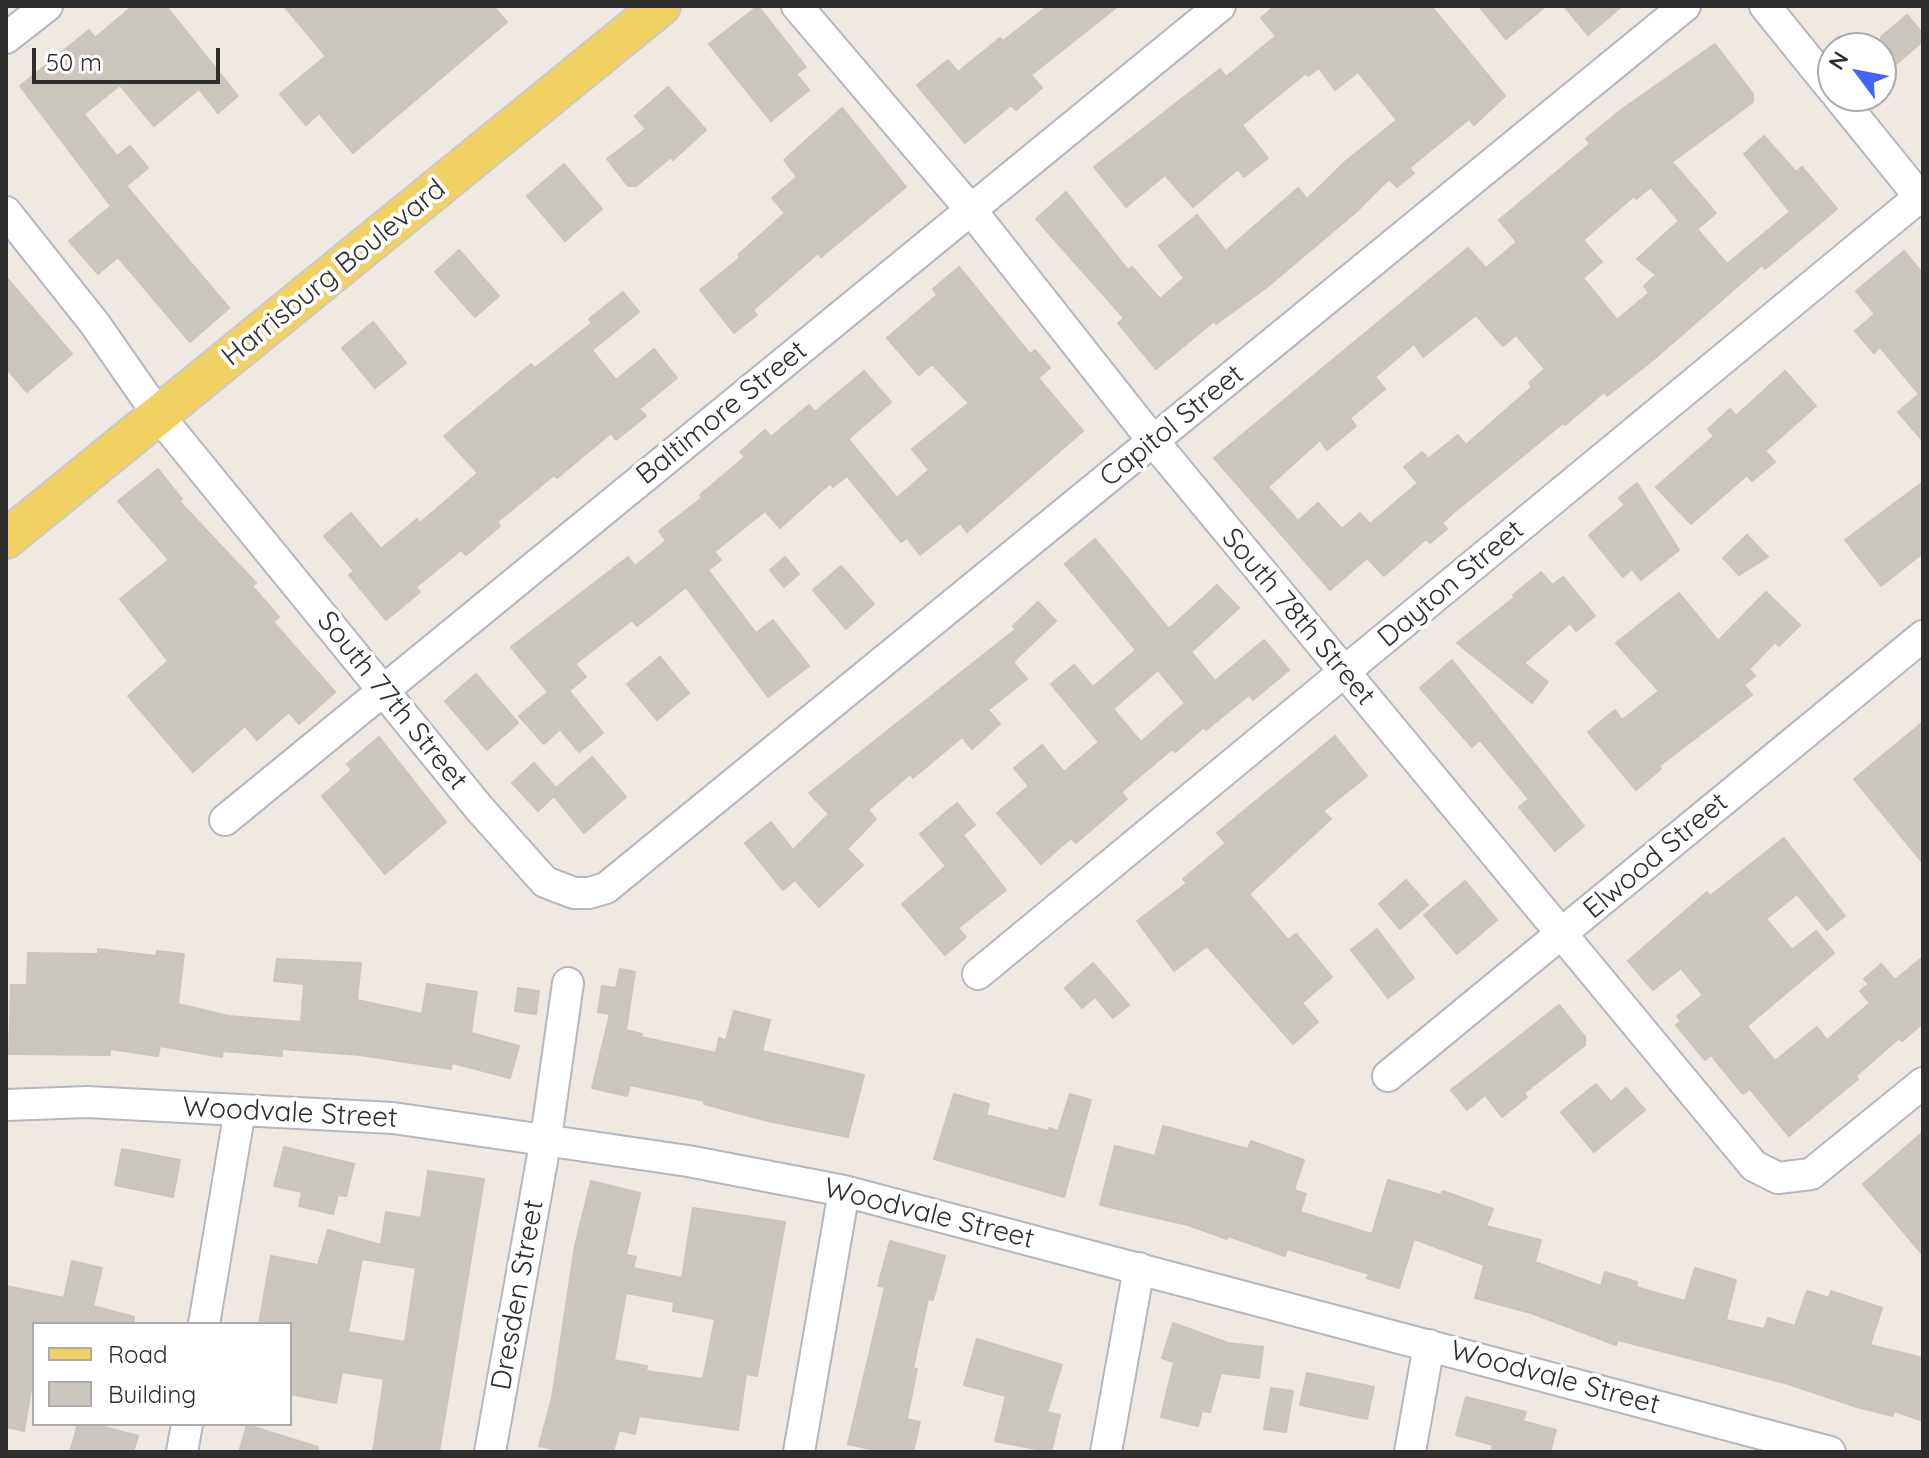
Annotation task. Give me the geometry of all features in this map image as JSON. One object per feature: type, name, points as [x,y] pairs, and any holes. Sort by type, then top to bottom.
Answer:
[{"type":"main road","name":"Harrisburg Boulevard","points":[[6,539],[661,6]]},
{"type":"street","points":[[6,38],[47,6]]},
{"type":"street","name":"South 78th Street","points":[[797,6],[971,210],[1154,442],[1343,673],[1564,932],[1754,1166],[1778,1178],[1811,1174],[1923,1083]]},
{"type":"street","name":"Baltimore Street","points":[[225,820],[1220,6]]},
{"type":"street","name":"Capitol Street","points":[[658,845],[1685,6]]},
{"type":"street","points":[[1765,6],[1817,70]]},
{"type":"street","points":[[1851,112],[1922,197]]},
{"type":"street","name":"Dayton Street","points":[[978,974],[1922,197]]},
{"type":"street","name":"South 77th Street","points":[[6,212],[95,324],[159,416],[545,882],[574,893],[606,888],[658,845]]},
{"type":"street","name":"Elwood Street","points":[[1388,1076],[1923,636]]},
{"type":"street","name":"Dresden Street","points":[[490,1452],[546,1138],[568,983]]},
{"type":"street","name":"Woodvale Street","points":[[6,1105],[87,1102],[393,1118],[546,1138],[844,1191],[1429,1345],[1724,1438],[1830,1452]]},
{"type":"street","points":[[204,1322],[240,1110]]},
{"type":"street","points":[[799,1452],[844,1191]]},
{"type":"street","points":[[1106,1452],[1139,1268]]},
{"type":"street","points":[[1410,1452],[1429,1345]]},
{"type":"street","points":[[182,1452],[187,1426]]},
{"type":"building","points":[[133,6],[166,6],[238,96],[218,113],[199,89],[154,126],[120,85],[84,114],[117,156],[130,146],[148,168],[126,186],[229,308],[190,342],[118,257],[98,274],[69,241],[111,206],[20,86],[89,30],[95,38]]},
{"type":"building","points":[[284,6],[493,6],[507,22],[353,153],[319,113],[306,125],[280,94],[326,56]]},
{"type":"building","points":[[758,6],[806,67],[796,74],[809,90],[771,121],[709,44]]},
{"type":"building","points":[[1048,6],[1118,6],[1031,75],[1042,88],[1016,110],[1011,105],[965,143],[917,85],[948,60],[958,72],[1000,38],[1003,41]]},
{"type":"building","points":[[1275,6],[1431,6],[1505,96],[1474,125],[1469,119],[1409,168],[1414,173],[1397,187],[1389,179],[1356,212],[1267,287],[1216,324],[1214,321],[1156,369],[1118,323],[1124,318],[1036,219],[1066,192],[1128,270],[1132,267],[1160,299],[1184,278],[1159,246],[1197,215],[1226,251],[1298,188],[1307,199],[1346,161],[1397,120],[1358,72],[1335,90],[1319,68],[1308,76],[1306,73],[1242,125],[1268,158],[1244,177],[1238,169],[1193,207],[1165,175],[1126,207],[1094,167],[1220,69],[1226,77],[1276,36],[1261,18]]},
{"type":"building","points":[[1479,6],[1546,6],[1506,39]]},
{"type":"building","points":[[1564,6],[1622,6],[1588,35]]},
{"type":"building","points":[[1907,15],[1923,34],[1923,41],[1897,63],[1897,32],[1887,32]]},
{"type":"building","points":[[1715,44],[1753,94],[1753,102],[1672,162],[1716,213],[1697,229],[1727,264],[1790,212],[1744,154],[1764,136],[1796,172],[1802,167],[1837,209],[1765,269],[1762,265],[1654,359],[1607,396],[1604,392],[1565,425],[1563,423],[1453,513],[1442,523],[1447,529],[1430,543],[1426,539],[1384,576],[1367,558],[1330,590],[1214,458],[1468,248],[1486,268],[1517,242],[1499,220],[1590,144],[1586,139],[1621,110]],"holes":[[[1651,187],[1679,221],[1637,259],[1656,275],[1644,286],[1649,293],[1617,320],[1583,278],[1602,262],[1583,240],[1634,196],[1636,199]],[[1476,315],[1503,346],[1516,335],[1545,369],[1529,383],[1532,387],[1466,445],[1458,435],[1428,459],[1422,452],[1404,467],[1418,483],[1370,524],[1360,513],[1342,529],[1318,503],[1298,521],[1268,487],[1320,440],[1327,450],[1356,426],[1350,418],[1385,389],[1375,377],[1414,344],[1423,357]]]},
{"type":"building","points":[[668,87],[706,130],[673,160],[671,157],[636,186],[628,186],[607,159],[646,129],[635,116]]},
{"type":"building","points":[[842,108],[906,187],[821,257],[818,253],[753,310],[757,315],[734,333],[700,290],[740,258],[738,255],[785,213],[772,198],[797,177],[784,160]]},
{"type":"building","points":[[564,164],[602,209],[565,241],[527,196]]},
{"type":"building","points":[[459,250],[499,296],[475,317],[435,272]]},
{"type":"building","points":[[1904,251],[1923,274],[1923,441],[1898,412],[1919,394],[1880,347],[1874,353],[1855,331],[1875,314],[1856,291]]},
{"type":"building","points":[[959,267],[1030,354],[1035,350],[1050,368],[1038,378],[1083,431],[967,532],[960,523],[920,555],[907,538],[901,542],[847,476],[833,487],[830,483],[780,528],[765,511],[714,552],[721,560],[708,570],[756,633],[773,620],[809,666],[768,697],[686,587],[637,626],[632,620],[575,664],[586,677],[569,691],[603,733],[579,752],[560,729],[544,744],[519,716],[548,692],[511,647],[628,557],[635,566],[666,541],[659,531],[702,498],[700,495],[745,457],[740,452],[765,430],[771,437],[809,405],[815,412],[864,371],[891,402],[848,439],[897,498],[929,470],[912,449],[969,403],[932,364],[919,375],[887,338],[937,295],[933,289]]},
{"type":"building","points":[[6,277],[72,354],[27,392],[6,368]]},
{"type":"building","points":[[623,292],[639,312],[592,350],[616,380],[654,349],[677,378],[639,409],[646,416],[616,440],[611,433],[557,478],[554,475],[497,522],[500,526],[466,555],[461,550],[416,587],[420,592],[386,620],[349,575],[354,571],[324,536],[351,513],[381,549],[417,519],[420,523],[478,473],[444,436],[531,364],[535,368],[592,323],[589,319]]},
{"type":"building","points":[[373,322],[406,363],[375,388],[342,348]]},
{"type":"building","points":[[1785,371],[1816,406],[1765,451],[1775,462],[1752,481],[1747,475],[1691,524],[1656,487],[1714,436],[1708,429],[1730,409],[1736,416]]},
{"type":"building","points":[[158,469],[182,499],[179,501],[256,583],[252,586],[279,617],[273,622],[335,692],[299,724],[289,712],[257,740],[245,726],[193,772],[128,696],[168,661],[120,599],[169,560],[118,501]]},
{"type":"building","points":[[1923,482],[1923,553],[1881,586],[1845,540]]},
{"type":"building","points":[[1637,483],[1679,550],[1641,580],[1632,569],[1623,577],[1589,535],[1625,505],[1619,498]]},
{"type":"building","points":[[1747,535],[1768,557],[1739,575],[1723,558]]},
{"type":"building","points":[[1095,539],[1169,629],[1217,585],[1239,608],[1191,652],[1215,681],[1264,640],[1289,670],[1253,700],[1249,695],[1175,752],[1172,749],[1121,792],[1127,799],[1076,843],[1071,838],[1041,864],[997,813],[1029,786],[1014,768],[1042,745],[1064,772],[1099,742],[1051,684],[1074,665],[1093,687],[1136,650],[1065,564]],"holes":[[[1158,670],[1185,703],[1141,742],[1113,709]]]},
{"type":"building","points":[[785,557],[799,574],[784,587],[770,570]]},
{"type":"building","points":[[841,566],[874,604],[846,629],[813,590]]},
{"type":"building","points":[[1541,572],[1552,585],[1563,577],[1595,616],[1576,631],[1570,623],[1524,663],[1548,682],[1532,703],[1457,643]]},
{"type":"building","points":[[1766,592],[1800,625],[1779,646],[1775,642],[1749,669],[1755,676],[1744,685],[1752,695],[1659,766],[1661,769],[1636,790],[1588,732],[1615,710],[1622,720],[1659,691],[1616,643],[1679,593],[1718,641]]},
{"type":"building","points":[[1038,602],[1056,621],[1013,662],[1027,679],[988,710],[1000,724],[972,749],[962,737],[913,778],[910,774],[868,810],[876,819],[847,849],[863,865],[819,907],[795,880],[783,890],[745,843],[771,822],[793,850],[829,814],[809,793],[1016,629],[1013,626]]},
{"type":"building","points":[[660,657],[689,693],[657,720],[627,684]]},
{"type":"building","points":[[1452,660],[1584,826],[1555,851],[1519,807],[1529,799],[1480,740],[1472,747],[1420,688]]},
{"type":"building","points":[[476,674],[518,723],[487,750],[445,701]]},
{"type":"building","points":[[1923,722],[1923,863],[1854,779]]},
{"type":"building","points":[[1335,736],[1367,776],[1323,811],[1331,819],[1249,894],[1288,940],[1296,934],[1332,977],[1302,1003],[1318,1022],[1293,1044],[1207,946],[1174,971],[1137,921],[1187,883],[1183,879],[1226,843],[1217,833]]},
{"type":"building","points":[[379,737],[446,822],[385,874],[322,796],[352,770],[347,764]]},
{"type":"building","points":[[592,757],[626,797],[584,833],[554,796],[538,811],[512,783],[534,763],[556,788]]},
{"type":"building","points":[[957,803],[975,825],[963,835],[1006,890],[958,928],[966,937],[945,955],[902,904],[946,866],[920,834]]},
{"type":"building","points":[[1784,838],[1845,916],[1827,930],[1797,894],[1766,919],[1792,950],[1816,931],[1834,953],[1747,1026],[1775,1061],[1817,1027],[1827,1040],[1870,1003],[1860,991],[1869,984],[1864,979],[1881,964],[1895,980],[1923,957],[1923,1023],[1902,1041],[1899,1038],[1856,1076],[1858,1079],[1789,1136],[1750,1089],[1743,1094],[1711,1055],[1705,1060],[1676,1025],[1681,1021],[1677,1016],[1703,995],[1681,968],[1653,990],[1628,961],[1707,892],[1710,896]]},
{"type":"building","points":[[1406,880],[1428,905],[1400,929],[1379,904]]},
{"type":"building","points":[[1465,881],[1497,920],[1457,954],[1424,915]]},
{"type":"building","points":[[1377,929],[1414,978],[1388,998],[1351,950]]},
{"type":"building","points":[[98,949],[156,956],[157,951],[184,954],[178,1004],[229,1016],[301,1022],[304,984],[274,981],[277,959],[361,963],[357,1000],[422,1014],[427,984],[477,992],[471,1033],[519,1046],[510,1078],[452,1063],[451,1069],[360,1055],[282,1049],[282,1056],[223,1051],[222,1057],[160,1046],[158,1056],[110,1049],[110,1055],[9,1054],[11,985],[27,985],[28,953],[98,954]]},
{"type":"building","points":[[1093,963],[1129,1005],[1113,1018],[1095,997],[1082,1008],[1065,988]]},
{"type":"building","points":[[620,969],[635,972],[626,1030],[642,1034],[641,1037],[716,1053],[719,1038],[726,1040],[734,1011],[770,1020],[762,1051],[864,1075],[848,1137],[768,1121],[704,1104],[705,1101],[630,1085],[627,1096],[592,1088],[610,1014],[598,1012],[602,986],[616,988]]},
{"type":"building","points":[[518,988],[539,991],[536,1014],[515,1011]]},
{"type":"building","points":[[1559,1005],[1585,1037],[1585,1045],[1524,1093],[1527,1097],[1502,1117],[1485,1095],[1467,1110],[1451,1090]]},
{"type":"building","points":[[1596,1084],[1611,1102],[1626,1088],[1645,1110],[1594,1152],[1561,1112]]},
{"type":"building","points":[[954,1094],[989,1104],[986,1115],[1048,1131],[1049,1128],[1058,1131],[1070,1094],[1091,1100],[1064,1197],[934,1159]]},
{"type":"building","points":[[1163,1126],[1248,1149],[1251,1141],[1304,1160],[1294,1190],[1306,1194],[1300,1212],[1372,1234],[1388,1180],[1441,1195],[1443,1191],[1493,1209],[1486,1226],[1541,1240],[1535,1262],[1601,1286],[1605,1272],[1637,1282],[1636,1287],[1685,1301],[1695,1268],[1736,1280],[1726,1320],[1764,1329],[1768,1318],[1795,1326],[1807,1291],[1829,1298],[1831,1291],[1882,1308],[1870,1345],[1923,1358],[1923,1421],[1894,1411],[1893,1416],[1857,1407],[1785,1383],[1618,1340],[1616,1345],[1531,1313],[1475,1298],[1484,1265],[1414,1239],[1399,1288],[1367,1278],[1369,1274],[1287,1249],[1285,1256],[1228,1236],[1227,1239],[1188,1225],[1100,1205],[1115,1146],[1155,1156]]},
{"type":"building","points":[[1923,1132],[1923,1255],[1863,1184]]},
{"type":"building","points":[[284,1147],[354,1164],[346,1196],[338,1195],[333,1214],[299,1206],[302,1192],[274,1186]]},
{"type":"building","points":[[122,1149],[180,1160],[173,1197],[115,1185]]},
{"type":"building","points":[[428,1171],[484,1179],[439,1452],[373,1452],[384,1379],[342,1372],[336,1403],[292,1394],[292,1322],[259,1322],[271,1256],[318,1265],[328,1230],[381,1245],[386,1212],[421,1218]],"holes":[[[362,1259],[416,1268],[405,1342],[348,1332]]]},
{"type":"building","points":[[591,1181],[640,1193],[626,1255],[636,1257],[633,1268],[682,1278],[693,1208],[785,1222],[757,1376],[746,1374],[738,1430],[639,1416],[635,1434],[619,1430],[613,1452],[564,1452],[539,1446],[552,1398],[575,1246]],"holes":[[[626,1293],[674,1302],[673,1311],[715,1319],[703,1379],[646,1371],[647,1366],[614,1360]]]},
{"type":"building","points":[[890,1241],[945,1256],[933,1300],[928,1299],[913,1368],[917,1369],[907,1419],[920,1422],[913,1452],[883,1452],[848,1444],[885,1287],[878,1286]]},
{"type":"building","points":[[72,1261],[102,1268],[93,1306],[134,1317],[134,1322],[32,1322],[32,1383],[24,1431],[6,1427],[6,1286],[64,1298]]},
{"type":"building","points":[[1173,1323],[1228,1343],[1263,1347],[1259,1378],[1221,1373],[1210,1412],[1202,1411],[1198,1426],[1161,1417],[1174,1362],[1162,1358]]},
{"type":"building","points":[[977,1339],[1062,1365],[1047,1412],[1060,1415],[1051,1452],[995,1441],[1006,1396],[964,1385]]},
{"type":"building","points":[[1307,1373],[1374,1387],[1367,1419],[1300,1405]]},
{"type":"building","points":[[1271,1388],[1293,1391],[1286,1432],[1264,1429]]},
{"type":"building","points":[[1466,1397],[1526,1412],[1523,1421],[1556,1430],[1550,1452],[1491,1452],[1493,1445],[1456,1435]]},
{"type":"building","points":[[77,1426],[100,1426],[138,1436],[133,1452],[70,1452]]},
{"type":"building","points":[[247,1426],[318,1447],[317,1452],[239,1452]]}]
